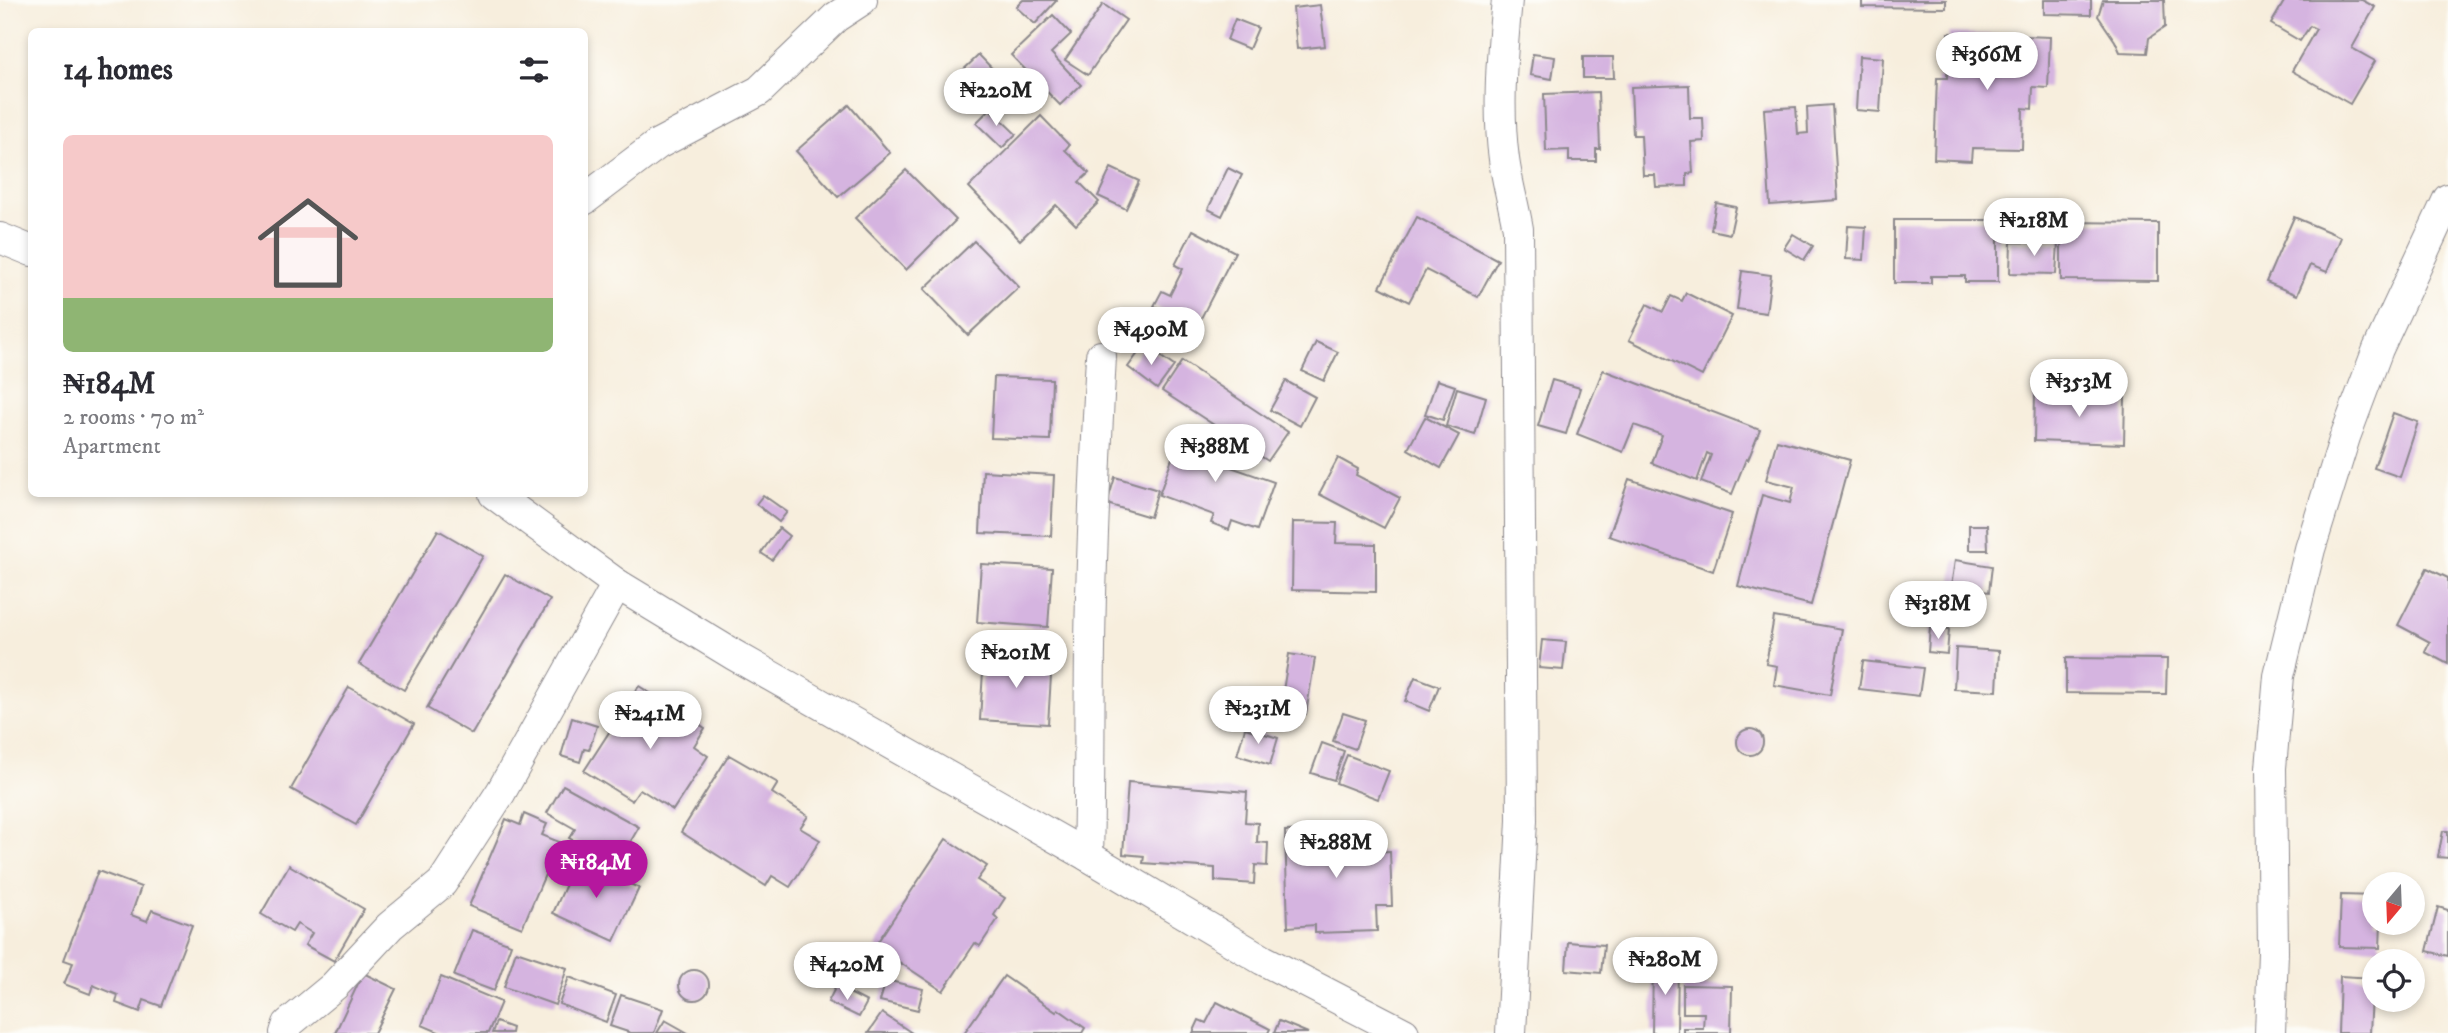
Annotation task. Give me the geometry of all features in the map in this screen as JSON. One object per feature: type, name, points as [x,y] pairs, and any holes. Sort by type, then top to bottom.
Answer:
[{"type":"street","points":[[588,197],[658,144],[759,91],[836,17],[862,0]]},
{"type":"street","points":[[1507,0],[1502,46],[1503,158],[1518,229],[1522,806],[1511,1033]]},
{"type":"street","points":[[2270,1033],[2273,952],[2271,768],[2278,676],[2310,550],[2344,437],[2378,349],[2448,199]]},
{"type":"street","points":[[0,239],[28,250]]},
{"type":"street","points":[[1088,856],[1091,595],[1101,356]]},
{"type":"street","points":[[498,497],[617,584],[746,662],[1088,856],[1263,960],[1404,1033]]},
{"type":"street","points":[[285,1033],[288,1024],[334,985],[390,926],[442,883],[501,792],[617,584]]},
{"type":"building","points":[[1023,0],[1057,0],[1035,24],[1016,7]]},
{"type":"building","points":[[1862,0],[1946,0],[1946,8],[1862,7]]},
{"type":"building","points":[[2044,0],[2091,0],[2091,15],[2044,14]]},
{"type":"building","points":[[2103,0],[2164,0],[2165,27],[2149,38],[2147,53],[2120,52],[2098,16]]},
{"type":"building","points":[[2285,0],[2362,0],[2375,7],[2352,48],[2375,61],[2350,104],[2292,71],[2316,29],[2310,26],[2300,41],[2271,24]]},
{"type":"building","points":[[1103,4],[1126,20],[1088,75],[1065,60]]},
{"type":"building","points":[[1320,5],[1325,46],[1297,49],[1293,8]]},
{"type":"building","points":[[1053,15],[1071,34],[1051,53],[1081,85],[1060,105],[1011,55]]},
{"type":"building","points":[[1235,19],[1258,28],[1249,49],[1227,40]]},
{"type":"building","points":[[1949,33],[2050,37],[2048,88],[2033,87],[2032,109],[2023,108],[2022,149],[1972,148],[1971,161],[1934,159],[1937,78],[1947,78]]},
{"type":"building","points":[[1533,54],[1555,57],[1552,79],[1530,75]]},
{"type":"building","points":[[979,55],[1006,83],[988,101],[961,72]]},
{"type":"building","points":[[1859,56],[1883,58],[1880,112],[1856,110]]},
{"type":"building","points":[[1583,57],[1613,57],[1614,78],[1583,78]]},
{"type":"building","points":[[1689,85],[1690,118],[1703,118],[1704,141],[1691,142],[1693,173],[1687,174],[1687,186],[1656,187],[1655,175],[1643,175],[1641,135],[1633,135],[1631,87]]},
{"type":"building","points":[[1598,92],[1600,149],[1596,149],[1596,161],[1569,161],[1569,150],[1546,151],[1544,94]]},
{"type":"building","points":[[849,105],[890,153],[838,197],[796,151]]},
{"type":"building","points":[[1832,105],[1838,200],[1770,205],[1764,109],[1796,107],[1798,134],[1808,133],[1807,107]]},
{"type":"building","points":[[990,109],[1016,134],[1002,148],[976,123]]},
{"type":"building","points":[[1041,116],[1069,145],[1065,150],[1089,173],[1079,182],[1099,202],[1076,225],[1056,205],[1020,240],[969,187]]},
{"type":"building","points":[[1111,168],[1139,181],[1126,209],[1098,196]]},
{"type":"building","points":[[1228,168],[1242,175],[1222,216],[1208,209]]},
{"type":"building","points":[[906,170],[956,220],[906,270],[855,218]]},
{"type":"building","points":[[1716,203],[1736,207],[1730,234],[1711,230]]},
{"type":"building","points":[[1417,217],[1498,260],[1478,297],[1426,270],[1409,302],[1380,287]]},
{"type":"building","points":[[2294,217],[2341,237],[2327,272],[2310,265],[2297,295],[2266,282]]},
{"type":"building","points":[[1894,220],[1998,220],[1998,282],[1965,282],[1965,276],[1931,276],[1931,283],[1894,283]]},
{"type":"building","points":[[2061,222],[2158,223],[2158,281],[2061,280]]},
{"type":"building","points":[[1848,226],[1866,227],[1864,260],[1846,259]]},
{"type":"building","points":[[1193,230],[1235,252],[1196,328],[1154,306],[1162,291],[1170,295],[1183,269],[1175,265]]},
{"type":"building","points":[[1793,234],[1813,246],[1804,260],[1784,248]]},
{"type":"building","points":[[974,241],[1019,287],[968,335],[924,289]]},
{"type":"building","points":[[2011,242],[2058,243],[2056,274],[2010,273]]},
{"type":"building","points":[[1742,271],[1771,275],[1766,313],[1737,309]]},
{"type":"building","points":[[1686,293],[1732,316],[1702,376],[1629,340],[1647,304],[1663,312],[1671,296],[1682,301]]},
{"type":"building","points":[[1316,342],[1338,352],[1324,381],[1302,371]]},
{"type":"building","points":[[1144,345],[1174,366],[1157,389],[1128,367]]},
{"type":"building","points":[[1182,361],[1288,432],[1268,461],[1227,434],[1222,440],[1210,432],[1214,425],[1162,391]]},
{"type":"building","points":[[1603,370],[1760,430],[1732,494],[1701,482],[1711,455],[1707,453],[1697,481],[1652,463],[1662,435],[1634,425],[1623,452],[1577,434]]},
{"type":"building","points":[[994,377],[1052,379],[1050,440],[991,438]]},
{"type":"building","points":[[1437,380],[1455,386],[1443,420],[1425,414]]},
{"type":"building","points":[[1552,380],[1580,388],[1566,434],[1538,426]]},
{"type":"building","points":[[1286,381],[1315,397],[1300,426],[1270,410]]},
{"type":"building","points":[[1457,388],[1486,397],[1475,435],[1446,426]]},
{"type":"building","points":[[2035,394],[2125,397],[2124,444],[2034,441]]},
{"type":"building","points":[[2393,413],[2418,422],[2400,477],[2374,468]]},
{"type":"building","points":[[1425,417],[1459,435],[1441,468],[1408,449]]},
{"type":"building","points":[[1182,430],[1228,446],[1222,464],[1274,482],[1257,530],[1232,521],[1229,530],[1211,523],[1214,515],[1159,495]]},
{"type":"building","points":[[1777,440],[1850,460],[1811,605],[1738,586],[1762,495],[1790,503],[1794,487],[1766,480]]},
{"type":"building","points":[[1338,458],[1358,469],[1356,475],[1400,498],[1384,528],[1319,494]]},
{"type":"building","points":[[983,471],[1054,475],[1051,536],[980,533]]},
{"type":"building","points":[[1115,477],[1158,490],[1150,517],[1107,504]]},
{"type":"building","points":[[1629,479],[1732,514],[1713,571],[1609,536]]},
{"type":"building","points":[[763,495],[787,512],[779,522],[756,504]]},
{"type":"building","points":[[1293,522],[1337,523],[1336,543],[1376,544],[1376,592],[1292,590]]},
{"type":"building","points":[[1969,525],[1987,525],[1988,550],[1969,550]]},
{"type":"building","points":[[779,528],[789,536],[772,560],[761,553]]},
{"type":"building","points":[[438,530],[483,556],[404,690],[359,664]]},
{"type":"building","points":[[1955,560],[1992,566],[1989,592],[1951,587]]},
{"type":"building","points":[[981,564],[1052,568],[1048,627],[977,622]]},
{"type":"building","points":[[2427,568],[2448,578],[2448,664],[2425,652],[2430,642],[2398,625]]},
{"type":"building","points":[[505,574],[550,600],[472,734],[427,708]]},
{"type":"building","points":[[1774,617],[1842,629],[1830,695],[1774,685],[1777,666],[1766,664]]},
{"type":"building","points":[[1930,627],[1949,629],[1947,654],[1928,652]]},
{"type":"building","points":[[1542,640],[1566,642],[1563,670],[1539,668]]},
{"type":"building","points":[[1956,648],[1999,651],[1997,691],[1954,689]]},
{"type":"building","points":[[1289,654],[1315,658],[1306,714],[1280,709]]},
{"type":"building","points":[[984,655],[1052,660],[1048,724],[980,720]]},
{"type":"building","points":[[2066,658],[2167,659],[2166,694],[2066,693]]},
{"type":"building","points":[[1863,661],[1923,668],[1919,696],[1859,689]]},
{"type":"building","points":[[1415,677],[1439,686],[1429,711],[1405,701]]},
{"type":"building","points":[[639,686],[705,728],[694,746],[708,756],[673,810],[640,789],[632,801],[584,771]]},
{"type":"building","points":[[349,687],[414,724],[356,825],[291,789]]},
{"type":"building","points":[[1273,697],[1274,723],[1219,725],[1218,699]]},
{"type":"building","points":[[1343,713],[1365,720],[1355,749],[1333,741]]},
{"type":"building","points":[[572,718],[597,726],[589,750],[584,749],[580,762],[561,756]]},
{"type":"building","points":[[1245,728],[1278,738],[1270,765],[1237,755]]},
{"type":"building","points":[[1750,729],[1759,733],[1763,742],[1759,751],[1750,755],[1741,751],[1737,742],[1741,733]]},
{"type":"building","points":[[1322,743],[1344,751],[1334,780],[1311,773]]},
{"type":"building","points":[[729,755],[778,783],[772,793],[808,816],[800,828],[820,840],[790,887],[772,876],[766,886],[681,832]]},
{"type":"building","points":[[1347,755],[1389,771],[1378,799],[1336,783]]},
{"type":"building","points":[[1128,782],[1247,792],[1245,822],[1258,823],[1257,842],[1268,843],[1267,866],[1255,865],[1254,884],[1215,881],[1215,868],[1143,863],[1144,856],[1123,854]]},
{"type":"building","points":[[563,785],[639,827],[617,865],[569,838],[575,829],[547,813]]},
{"type":"building","points":[[524,814],[547,824],[542,835],[559,842],[522,928],[469,906],[506,819],[520,825]]},
{"type":"building","points":[[1370,828],[1370,852],[1390,851],[1392,906],[1376,906],[1377,931],[1315,933],[1315,925],[1288,927],[1285,831]]},
{"type":"building","points":[[2443,831],[2448,831],[2448,858],[2438,857]]},
{"type":"building","points":[[946,839],[987,866],[977,880],[1005,898],[994,915],[998,919],[980,946],[975,943],[943,991],[875,946]]},
{"type":"building","points":[[577,860],[639,888],[614,941],[553,913]]},
{"type":"building","points":[[289,865],[364,909],[334,961],[305,945],[312,933],[297,924],[292,932],[261,914]]},
{"type":"building","points":[[98,871],[141,887],[131,915],[147,921],[152,910],[192,925],[161,1006],[144,1000],[140,1012],[116,1003],[118,995],[93,985],[90,994],[64,984],[73,963],[64,960]]},
{"type":"building","points":[[2341,895],[2362,896],[2362,935],[2380,935],[2380,948],[2339,947]]},
{"type":"building","points":[[2438,907],[2448,910],[2448,956],[2427,951]]},
{"type":"building","points":[[472,930],[511,944],[494,991],[454,976]]},
{"type":"building","points":[[1568,942],[1604,945],[1601,973],[1566,970]]},
{"type":"building","points":[[516,951],[567,968],[555,1005],[504,987]]},
{"type":"building","points":[[1653,960],[1678,961],[1677,1033],[1652,1033]]},
{"type":"building","points":[[694,970],[705,974],[709,985],[705,996],[694,1000],[683,996],[679,985],[683,974]]},
{"type":"building","points":[[363,973],[396,989],[374,1033],[335,1033]]},
{"type":"building","points":[[1004,976],[1056,1012],[1058,1009],[1085,1028],[1082,1033],[964,1033]]},
{"type":"building","points":[[2340,976],[2362,977],[2362,1012],[2371,1012],[2370,1033],[2338,1033]]},
{"type":"building","points":[[441,977],[501,1002],[488,1033],[441,1033],[422,1025]]},
{"type":"building","points":[[569,977],[616,995],[606,1022],[559,1004]]},
{"type":"building","points":[[886,980],[923,989],[918,1010],[880,1001]]},
{"type":"building","points":[[1683,985],[1732,986],[1731,1033],[1683,1033],[1683,1028],[1703,1028],[1704,1013],[1683,1013]]},
{"type":"building","points":[[836,986],[867,1002],[859,1017],[828,1002]]},
{"type":"building","points":[[621,995],[663,1009],[654,1033],[631,1033],[610,1026]]},
{"type":"building","points":[[1217,1002],[1270,1029],[1268,1033],[1193,1033],[1199,1020],[1206,1023]]},
{"type":"building","points":[[882,1013],[912,1033],[868,1033]]},
{"type":"building","points":[[665,1020],[688,1033],[657,1033]]},
{"type":"building","points":[[1279,1021],[1308,1033],[1274,1033]]},
{"type":"building","points":[[496,1022],[512,1028],[511,1033],[492,1033]]}]
